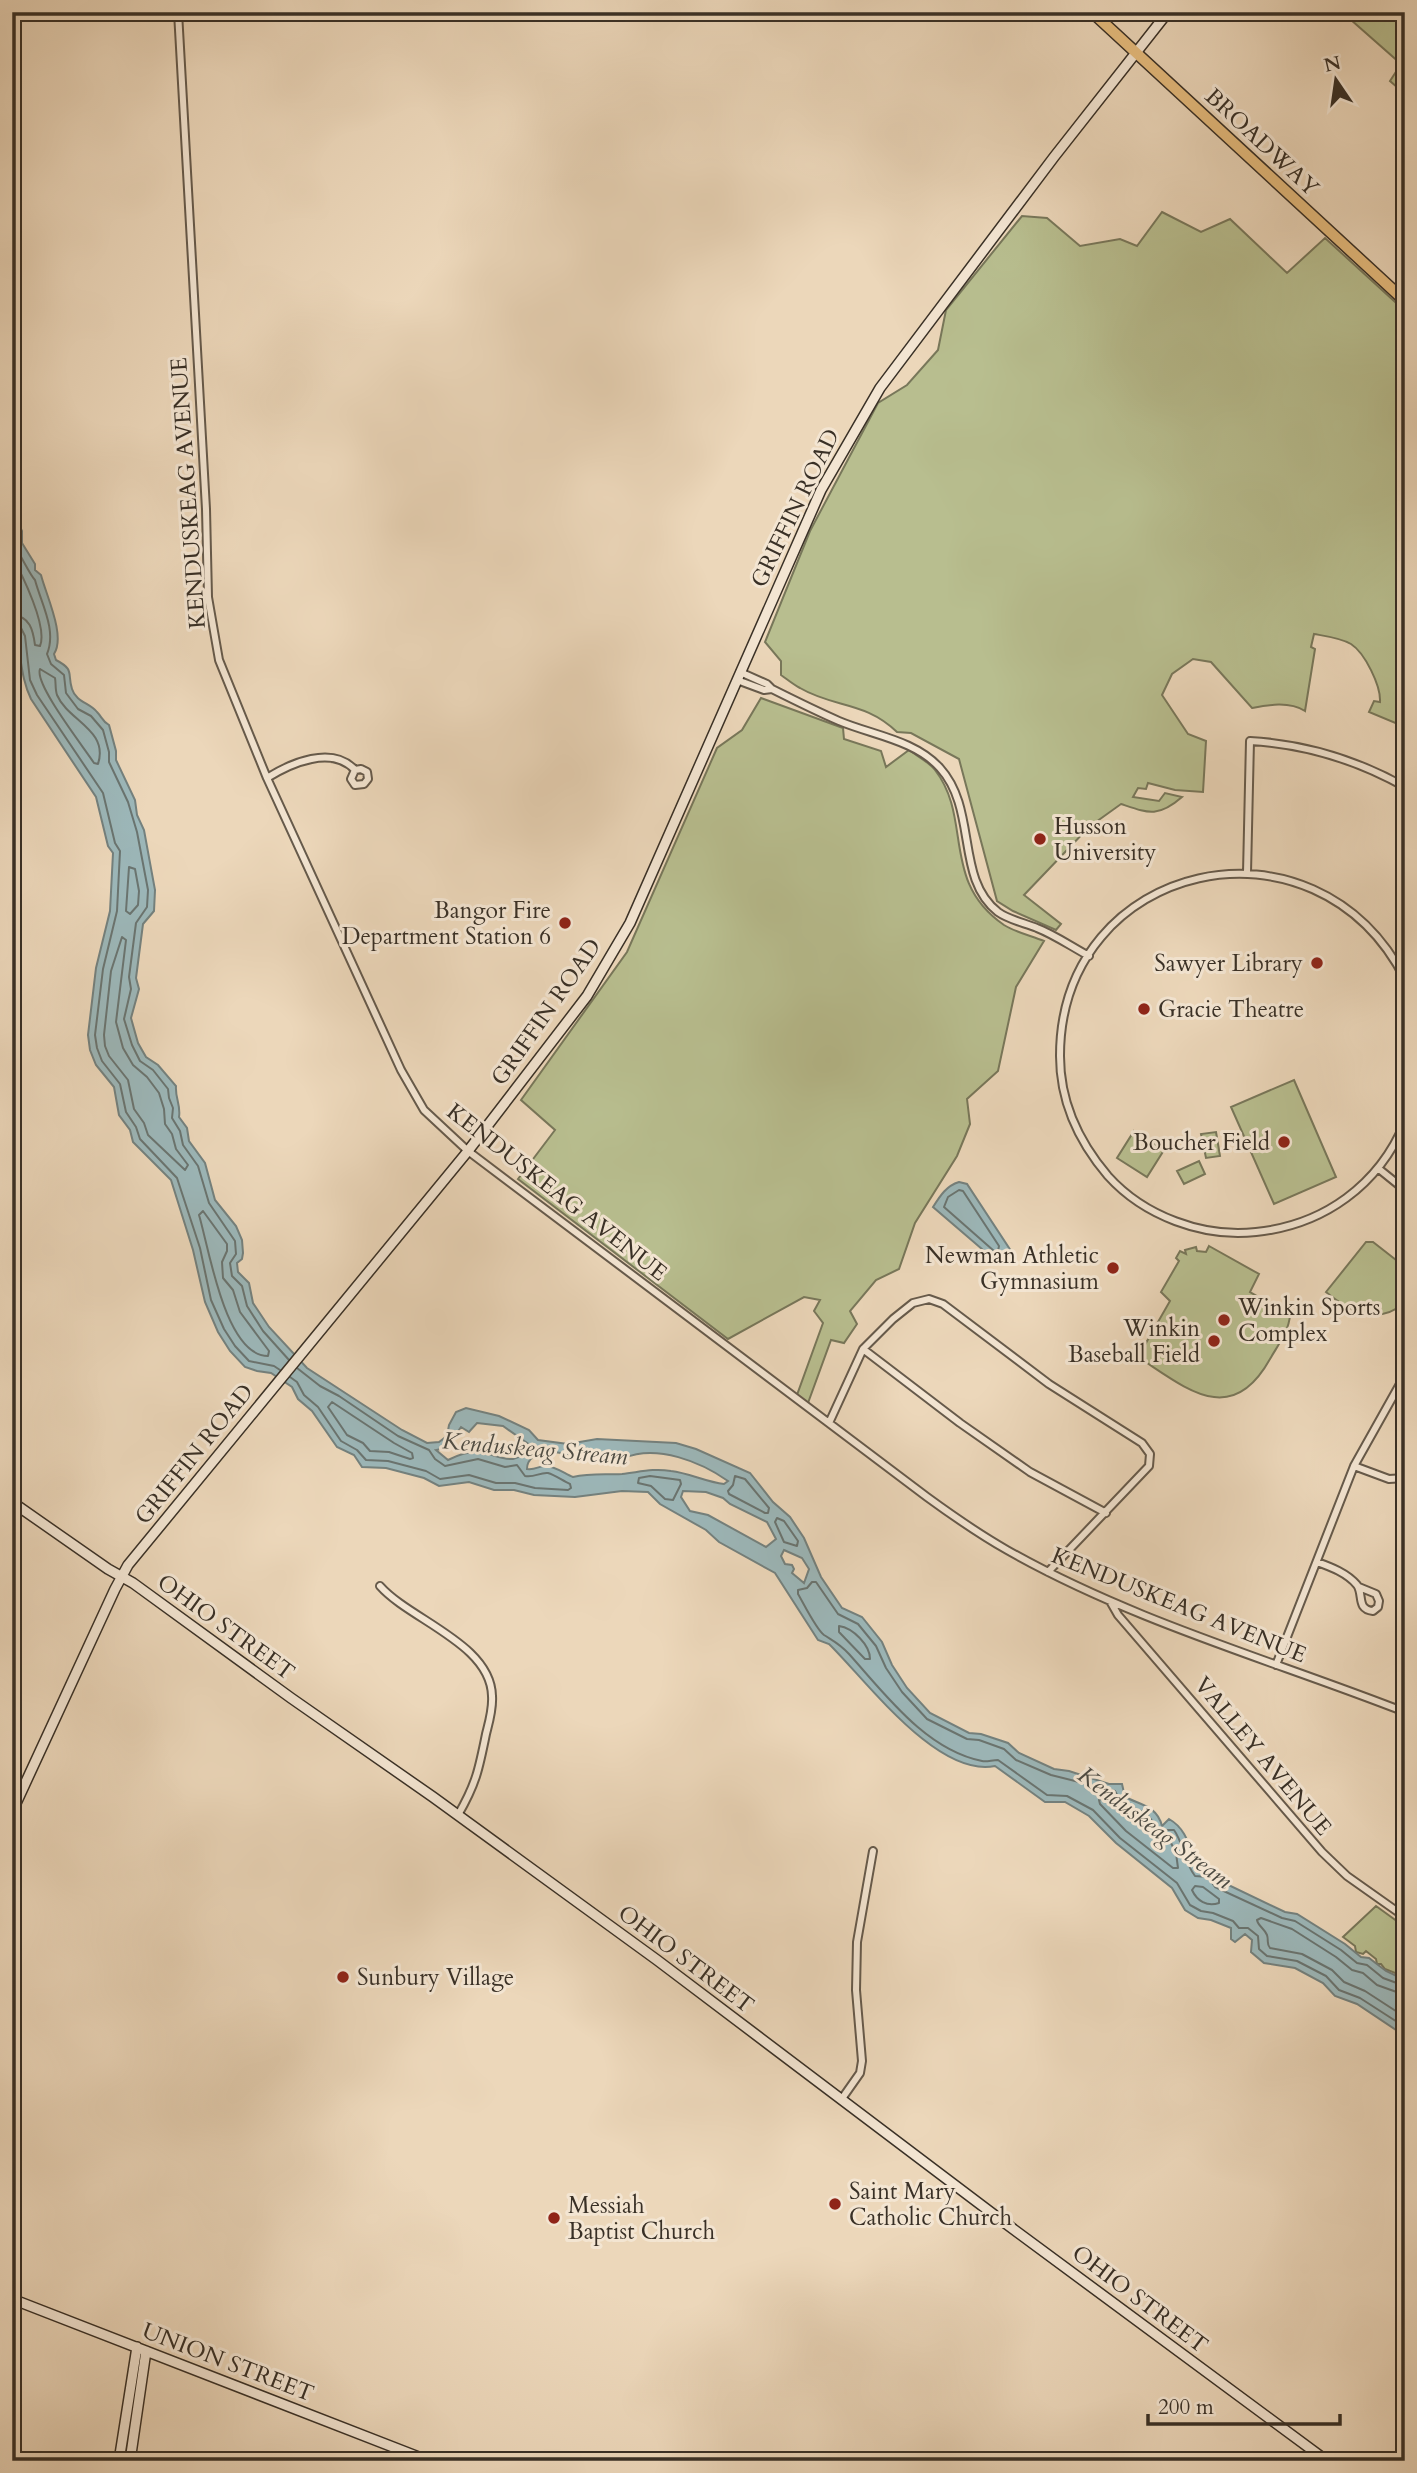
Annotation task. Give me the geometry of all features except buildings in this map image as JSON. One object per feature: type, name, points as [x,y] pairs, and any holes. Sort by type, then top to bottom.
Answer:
[{"type":"main road","name":"BROADWAY","points":[[1092,12],[1405,301]]},
{"type":"main road","name":"GRIFFIN ROAD","points":[[12,1812],[121,1577],[303,1350],[468,1151],[587,996],[630,923],[821,491],[880,388],[1168,12]]},
{"type":"main road","name":"OHIO STREET","points":[[12,1502],[458,1815],[657,1960],[1311,2456],[1326,2461]]},
{"type":"main road","name":"UNION STREET","points":[[12,2299],[429,2461]]},
{"type":"main road","points":[[119,2461],[141,2349]]},
{"type":"main road","points":[[130,2461],[141,2349]]},
{"type":"street","name":"KENDUSKEAG AVENUE","points":[[178,12],[205,495],[208,597],[219,660],[268,778],[401,1070],[424,1110],[468,1151],[968,1526],[1007,1550],[1110,1601],[1405,1712]]},
{"type":"street","points":[[738,676],[767,684],[772,689],[839,721],[908,746],[926,756],[940,768],[957,795],[978,890],[1000,914],[1052,935],[1089,956]]},
{"type":"street","points":[[1247,873],[1250,741],[1306,748],[1333,755],[1405,787]]},
{"type":"street","points":[[268,778],[298,762],[316,759],[339,759],[349,763],[355,770]]},
{"type":"street","points":[[1405,979],[1377,935],[1356,914],[1331,898],[1295,882],[1276,877],[1247,873],[1202,877],[1159,892],[1120,919],[1089,956],[1078,976],[1063,1019],[1060,1042],[1063,1087],[1068,1108],[1086,1147],[1112,1180],[1137,1201],[1180,1223],[1211,1231],[1243,1233],[1275,1230],[1324,1213],[1346,1199],[1379,1169],[1405,1122]]},
{"type":"street","points":[[1405,1045],[1402,1050],[1405,1055]]},
{"type":"street","points":[[1379,1169],[1405,1189]]},
{"type":"street","points":[[830,1423],[863,1349],[893,1319],[913,1304],[929,1299],[943,1304],[1049,1384],[1142,1443],[1150,1454],[1149,1466],[1048,1572]]},
{"type":"street","points":[[863,1349],[1030,1472],[1106,1513]]},
{"type":"street","points":[[1276,1665],[1354,1466],[1405,1375]]},
{"type":"street","points":[[1354,1466],[1389,1479],[1405,1478]]},
{"type":"street","points":[[1317,1562],[1349,1578],[1359,1587]]},
{"type":"street","points":[[380,1586],[392,1599],[470,1653],[488,1677],[492,1707],[480,1768],[473,1790],[458,1815]]},
{"type":"street","name":"VALLEY AVENUE","points":[[1110,1601],[1118,1615],[1322,1852],[1365,1890],[1405,1917]]},
{"type":"street","points":[[841,2100],[860,2073],[862,2061],[856,1990],[857,1942],[873,1851]]},
{"type":"green space","points":[[1342,12],[1405,12],[1405,94],[1390,81],[1401,64]]},
{"type":"green space","points":[[1162,212],[1201,232],[1230,219],[1287,273],[1325,238],[1405,311],[1405,727],[1369,712],[1374,701],[1380,702],[1375,679],[1362,655],[1343,640],[1314,634],[1311,647],[1315,649],[1305,711],[1285,705],[1252,708],[1211,662],[1193,659],[1172,674],[1162,695],[1188,734],[1206,741],[1203,792],[1175,790],[1148,783],[1146,789],[1138,788],[1133,797],[1159,801],[1165,793],[1182,797],[1174,804],[1153,812],[1121,804],[1089,827],[1024,895],[1061,924],[1056,930],[997,901],[959,759],[911,733],[897,732],[873,715],[798,687],[781,675],[781,661],[765,642],[810,531],[878,403],[907,385],[938,350],[946,310],[1022,216],[1047,218],[1080,246],[1120,239],[1137,246]]},
{"type":"green space","points":[[761,698],[843,728],[844,739],[881,751],[886,767],[909,750],[930,764],[946,789],[953,809],[964,870],[984,908],[1004,925],[1044,941],[1016,987],[998,1071],[967,1099],[970,1124],[957,1156],[915,1223],[899,1269],[876,1280],[850,1311],[857,1324],[844,1343],[831,1340],[808,1403],[797,1395],[823,1323],[814,1311],[820,1300],[804,1297],[728,1339],[518,1179],[555,1130],[521,1100],[627,952],[717,748],[742,730]]},
{"type":"green space","name":"Boucher Field","points":[[1294,1080],[1336,1177],[1274,1204],[1231,1107]]},
{"type":"green space","points":[[1134,1131],[1164,1150],[1147,1177],[1117,1158]]},
{"type":"green space","points":[[1216,1132],[1220,1156],[1206,1158],[1201,1134]]},
{"type":"green space","points":[[1199,1161],[1205,1174],[1184,1184],[1177,1171]]},
{"type":"green space","points":[[1366,1242],[1373,1242],[1405,1267],[1405,1303],[1384,1314],[1364,1314],[1344,1305],[1326,1292]]},
{"type":"green space","name":"Winkin Baseball Field","points":[[1209,1246],[1259,1274],[1250,1292],[1290,1315],[1283,1338],[1255,1380],[1240,1393],[1224,1397],[1207,1396],[1191,1390],[1138,1357],[1170,1301],[1161,1292],[1179,1261],[1176,1258],[1180,1251],[1186,1254],[1185,1250],[1196,1247],[1197,1251],[1206,1252]]},
{"type":"green space","points":[[1376,1906],[1405,1927],[1405,1977],[1377,1964],[1376,1959],[1366,1951],[1363,1954],[1356,1952],[1355,1946],[1343,1937]]},
{"type":"water","name":"Kenduskeag Stream","points":[[12,511],[22,531],[22,543],[35,564],[35,570],[41,575],[54,615],[58,637],[54,654],[56,660],[68,669],[72,689],[77,697],[94,709],[109,725],[116,760],[135,800],[137,815],[144,830],[155,890],[154,911],[143,924],[136,978],[139,989],[131,1018],[138,1043],[146,1057],[158,1065],[176,1086],[179,1117],[187,1128],[189,1141],[205,1163],[215,1200],[236,1226],[242,1240],[243,1253],[242,1259],[237,1263],[238,1272],[249,1283],[253,1303],[269,1327],[307,1368],[402,1430],[427,1443],[439,1442],[447,1436],[456,1412],[466,1408],[499,1416],[529,1430],[538,1440],[568,1444],[597,1439],[676,1443],[750,1473],[773,1502],[790,1517],[804,1538],[821,1577],[842,1608],[862,1617],[882,1642],[892,1665],[907,1688],[930,1713],[969,1733],[1008,1743],[1019,1753],[1054,1769],[1109,1784],[1122,1784],[1125,1797],[1152,1810],[1162,1826],[1169,1819],[1176,1824],[1188,1842],[1199,1871],[1214,1868],[1218,1880],[1285,1912],[1297,1914],[1361,1957],[1369,1958],[1386,1971],[1405,1980],[1405,2036],[1357,2004],[1335,1996],[1323,1983],[1295,1968],[1264,1963],[1251,1952],[1252,1940],[1245,1934],[1235,1942],[1231,1939],[1231,1928],[1198,1918],[1185,1910],[1172,1888],[1116,1843],[1089,1816],[1065,1802],[1045,1802],[995,1766],[973,1766],[950,1757],[927,1742],[882,1702],[829,1644],[818,1640],[775,1573],[719,1542],[706,1530],[660,1504],[648,1492],[622,1491],[575,1497],[534,1495],[514,1490],[494,1490],[469,1482],[439,1486],[424,1478],[386,1468],[362,1467],[354,1455],[337,1447],[312,1411],[298,1399],[292,1387],[271,1373],[245,1367],[230,1351],[218,1332],[205,1302],[193,1250],[171,1180],[133,1142],[130,1130],[119,1115],[114,1087],[96,1065],[90,1050],[88,1035],[96,968],[110,911],[113,853],[108,846],[96,797],[27,690],[12,623]],"holes":[[[477,1423],[503,1426],[530,1445],[514,1459],[477,1452],[448,1460],[436,1450],[446,1448],[461,1427],[469,1432]],[[547,1451],[573,1454],[606,1452],[624,1458],[637,1454],[664,1454],[705,1467],[728,1481],[724,1484],[717,1483],[664,1470],[573,1477],[548,1466],[527,1469],[531,1459]],[[683,1491],[706,1492],[723,1498],[767,1522],[776,1539],[766,1547],[708,1515],[690,1511],[681,1497]],[[784,1550],[802,1558],[809,1569],[804,1583],[792,1573],[792,1565],[785,1564],[781,1556]]]},
{"type":"water","points":[[959,1182],[967,1184],[1013,1254],[1008,1264],[997,1262],[933,1207],[947,1189]]},
{"type":"place","name":"Husson University","points":[[1040,839]]},
{"type":"place","name":"Bangor Fire Department Station 6","points":[[565,923]]},
{"type":"place","name":"Sawyer Library","points":[[1317,963]]},
{"type":"place","name":"Gracie Theatre","points":[[1144,1009]]},
{"type":"place","name":"Boucher Field","points":[[1284,1142]]},
{"type":"place","name":"Newman Athletic Gymnasium","points":[[1113,1268]]},
{"type":"place","name":"Winkin Sports Complex","points":[[1224,1320]]},
{"type":"place","name":"Winkin Baseball Field","points":[[1214,1341]]},
{"type":"place","name":"Sunbury Village","points":[[343,1977]]},
{"type":"place","name":"Saint Mary Catholic Church","points":[[835,2204]]},
{"type":"place","name":"Messiah Baptist Church","points":[[554,2218]]}]
